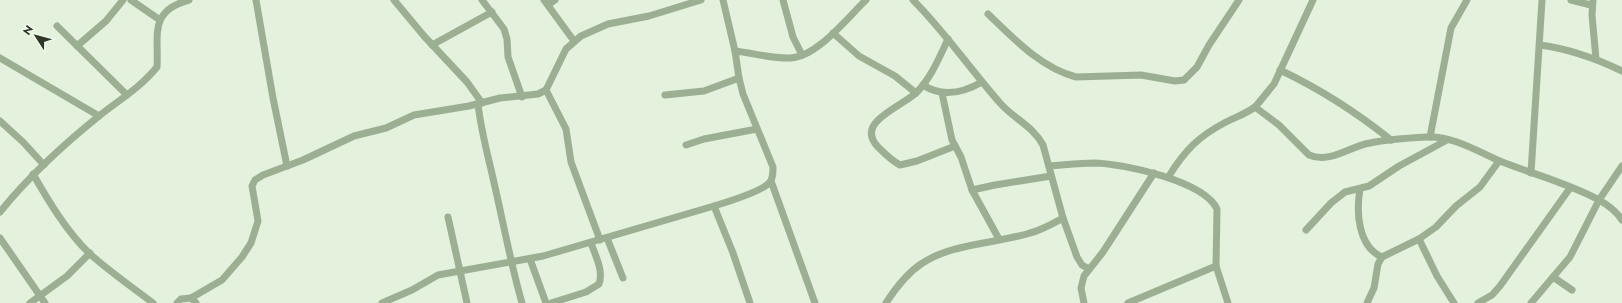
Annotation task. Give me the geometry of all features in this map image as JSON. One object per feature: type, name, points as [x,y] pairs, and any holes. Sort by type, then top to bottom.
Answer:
[{"type":"street","points":[[77,46],[106,21],[123,0]]},
{"type":"street","points":[[131,0],[160,20]]},
{"type":"street","points":[[0,212],[33,174],[99,116],[147,80],[157,67],[156,36],[160,20],[166,13],[182,2],[189,0]]},
{"type":"street","points":[[256,0],[273,98],[287,166]]},
{"type":"street","points":[[394,0],[467,82],[480,103],[481,128],[511,263],[522,303]]},
{"type":"street","points":[[482,0],[504,30],[507,39],[508,57],[522,97]]},
{"type":"street","points":[[555,0],[546,3],[574,41]]},
{"type":"street","points":[[177,303],[181,299],[194,301],[222,280],[242,257],[251,243],[258,221],[252,186],[255,180],[354,136],[386,128],[414,115],[500,98],[529,96],[546,90],[560,60],[574,41],[608,24],[649,16],[701,0]]},
{"type":"street","points":[[723,0],[735,51],[739,78],[773,167],[771,181],[815,303]]},
{"type":"street","points":[[783,0],[793,37],[802,55]]},
{"type":"street","points":[[735,51],[784,58],[802,55],[833,33],[866,0]]},
{"type":"street","points":[[913,0],[948,39],[1001,104],[1037,134],[1043,145],[1063,218],[1077,257],[1082,265],[1089,269]]},
{"type":"street","points":[[988,14],[1044,63],[1068,75],[1076,77],[1141,75],[1175,81],[1184,80],[1197,67],[1209,45],[1239,0]]},
{"type":"street","points":[[1169,176],[1181,156],[1202,138],[1255,107],[1274,84],[1313,0]]},
{"type":"street","points":[[1430,137],[1451,28],[1467,0]]},
{"type":"street","points":[[1531,173],[1542,0]]},
{"type":"street","points":[[1570,0],[1592,2],[1596,59]]},
{"type":"street","points":[[432,44],[492,12]]},
{"type":"street","points":[[57,26],[127,95]]},
{"type":"street","points":[[833,33],[856,53],[895,76],[916,93]]},
{"type":"street","points":[[948,39],[923,85],[916,93],[876,122],[870,132],[871,138],[875,144],[900,165],[917,161],[955,146]]},
{"type":"street","points":[[1540,44],[1571,50],[1622,71]]},
{"type":"street","points":[[0,58],[99,116]]},
{"type":"street","points":[[1280,70],[1304,81],[1345,106],[1391,140]]},
{"type":"street","points":[[665,95],[704,91],[739,78]]},
{"type":"street","points":[[923,85],[934,91],[942,93],[960,92],[982,82]]},
{"type":"street","points":[[546,90],[566,129],[571,162],[604,239],[623,278]]},
{"type":"street","points":[[942,93],[950,135],[963,164],[972,190],[999,239]]},
{"type":"street","points":[[1255,107],[1279,125],[1309,156],[1316,158],[1327,157],[1368,143],[1391,140],[1430,137],[1447,140],[1468,146],[1599,200],[1614,210],[1622,220]]},
{"type":"street","points":[[0,121],[44,165]]},
{"type":"street","points":[[686,145],[704,138],[758,129]]},
{"type":"street","points":[[1306,230],[1337,198],[1345,192],[1360,190],[1447,140]]},
{"type":"street","points":[[1367,303],[1374,288],[1378,264],[1382,257],[1419,239],[1436,227],[1456,206],[1480,187],[1499,160]]},
{"type":"street","points":[[1049,166],[1095,163],[1154,173],[1169,176],[1203,195],[1215,205],[1218,215],[1215,252],[1216,266],[1228,303]]},
{"type":"street","points":[[1531,303],[1570,257],[1582,237],[1599,200],[1622,166]]},
{"type":"street","points":[[1084,303],[1082,283],[1084,276],[1103,252],[1154,173]]},
{"type":"street","points":[[33,174],[66,225],[90,253],[153,303]]},
{"type":"street","points":[[972,190],[1051,176]]},
{"type":"street","points":[[382,303],[412,290],[438,275],[460,270],[530,260],[591,243],[714,206],[763,188],[771,181]]},
{"type":"street","points":[[1478,303],[1492,295],[1500,286],[1570,188]]},
{"type":"street","points":[[1360,190],[1357,204],[1361,231],[1372,252],[1382,257]]},
{"type":"street","points":[[714,206],[733,253],[750,303]]},
{"type":"street","points":[[448,217],[466,303]]},
{"type":"street","points":[[886,303],[904,279],[921,264],[949,252],[999,239],[1030,233],[1063,218]]},
{"type":"street","points":[[0,238],[45,303]]},
{"type":"street","points":[[1419,239],[1437,276],[1454,303]]},
{"type":"street","points":[[551,303],[593,289],[599,284],[601,278],[600,272],[591,243]]},
{"type":"street","points":[[30,303],[67,276],[90,253]]},
{"type":"street","points":[[530,260],[546,303]]},
{"type":"street","points":[[1128,303],[1216,266]]},
{"type":"street","points":[[1553,277],[1572,290]]}]
